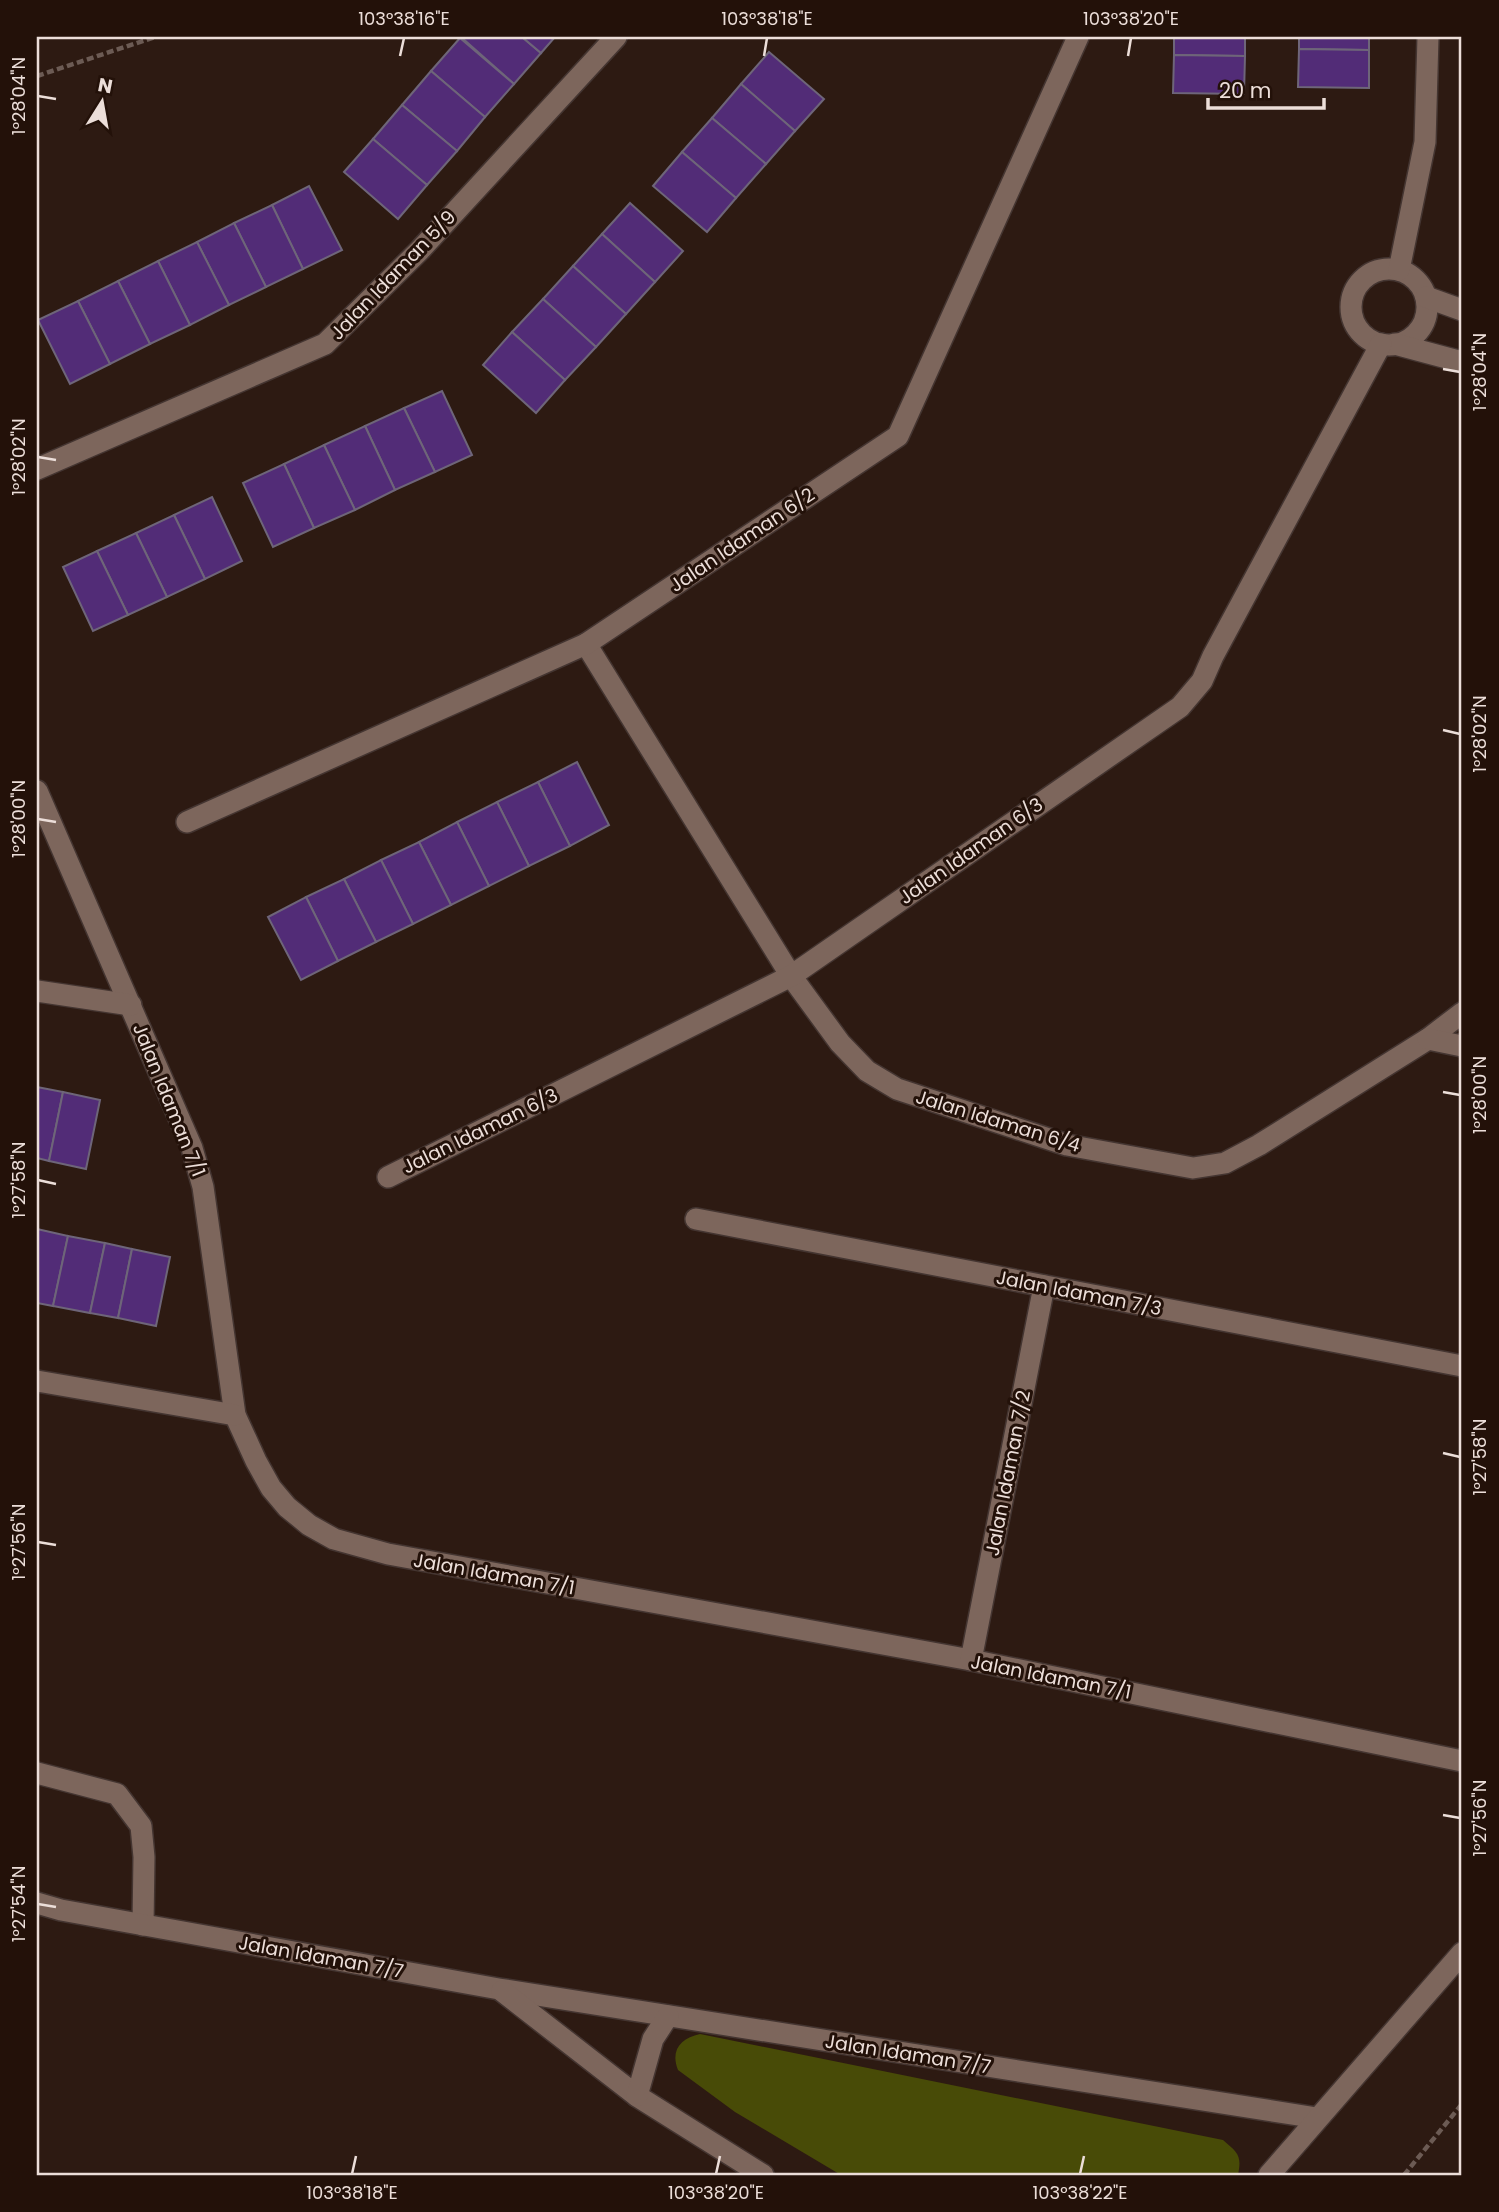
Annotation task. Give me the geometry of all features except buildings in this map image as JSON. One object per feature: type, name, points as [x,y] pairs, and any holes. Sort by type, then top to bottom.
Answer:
[{"type":"street","name":"Jalan Idaman 5/9","points":[[37,469],[325,344],[420,250],[616,37]]},
{"type":"street","name":"Jalan Idaman 6/2","points":[[187,822],[586,644],[898,436],[1078,37]]},
{"type":"street","points":[[1399,270],[1425,142],[1428,37]]},
{"type":"street","points":[[1388,344],[1407,341],[1418,333],[1428,310],[1420,285],[1399,270],[1375,271],[1356,286],[1351,310],[1354,322],[1370,340],[1462,362]]},
{"type":"street","points":[[1426,297],[1462,310]]},
{"type":"street","name":"Jalan Idaman 6/3","points":[[387,1177],[791,976],[1181,707],[1202,681],[1213,656],[1388,344]]},
{"type":"street","name":"Jalan Idaman 6/4","points":[[586,644],[791,976],[840,1043],[867,1071],[897,1089],[1066,1145],[1193,1168],[1225,1163],[1259,1145],[1428,1039],[1462,1013]]},
{"type":"street","name":"Jalan Idaman 7/1","points":[[37,792],[192,1148],[203,1187],[235,1415],[271,1488],[309,1525],[334,1539],[388,1554],[971,1660],[1462,1760]]},
{"type":"street","points":[[37,991],[131,1005]]},
{"type":"street","points":[[1428,1039],[1462,1046]]},
{"type":"street","name":"Jalan Idaman 7/3","points":[[696,1219],[1462,1366]]},
{"type":"street","name":"Jalan Idaman 7/2","points":[[971,1660],[1044,1286]]},
{"type":"street","points":[[37,1381],[235,1415]]},
{"type":"street","points":[[37,1773],[117,1794],[141,1826],[144,1857],[143,1925]]},
{"type":"street","name":"Jalan Idaman 7/7","points":[[37,1903],[61,1910],[499,1989],[1317,2118]]},
{"type":"street","points":[[1269,2175],[1462,1953]]},
{"type":"street","name":"Jalan Idaman 7/7","points":[[499,1989],[637,2096],[763,2175]]},
{"type":"street","points":[[637,2096],[653,2039],[668,2016]]},
{"type":"path","points":[[37,76],[155,37]]},
{"type":"path","points":[[1404,2175],[1462,2104]]},
{"type":"shaded area","points":[[700,2034],[1223,2140],[1238,2155],[1238,2175],[841,2175],[735,2112],[678,2070],[675,2056],[679,2046],[687,2038]]}]
